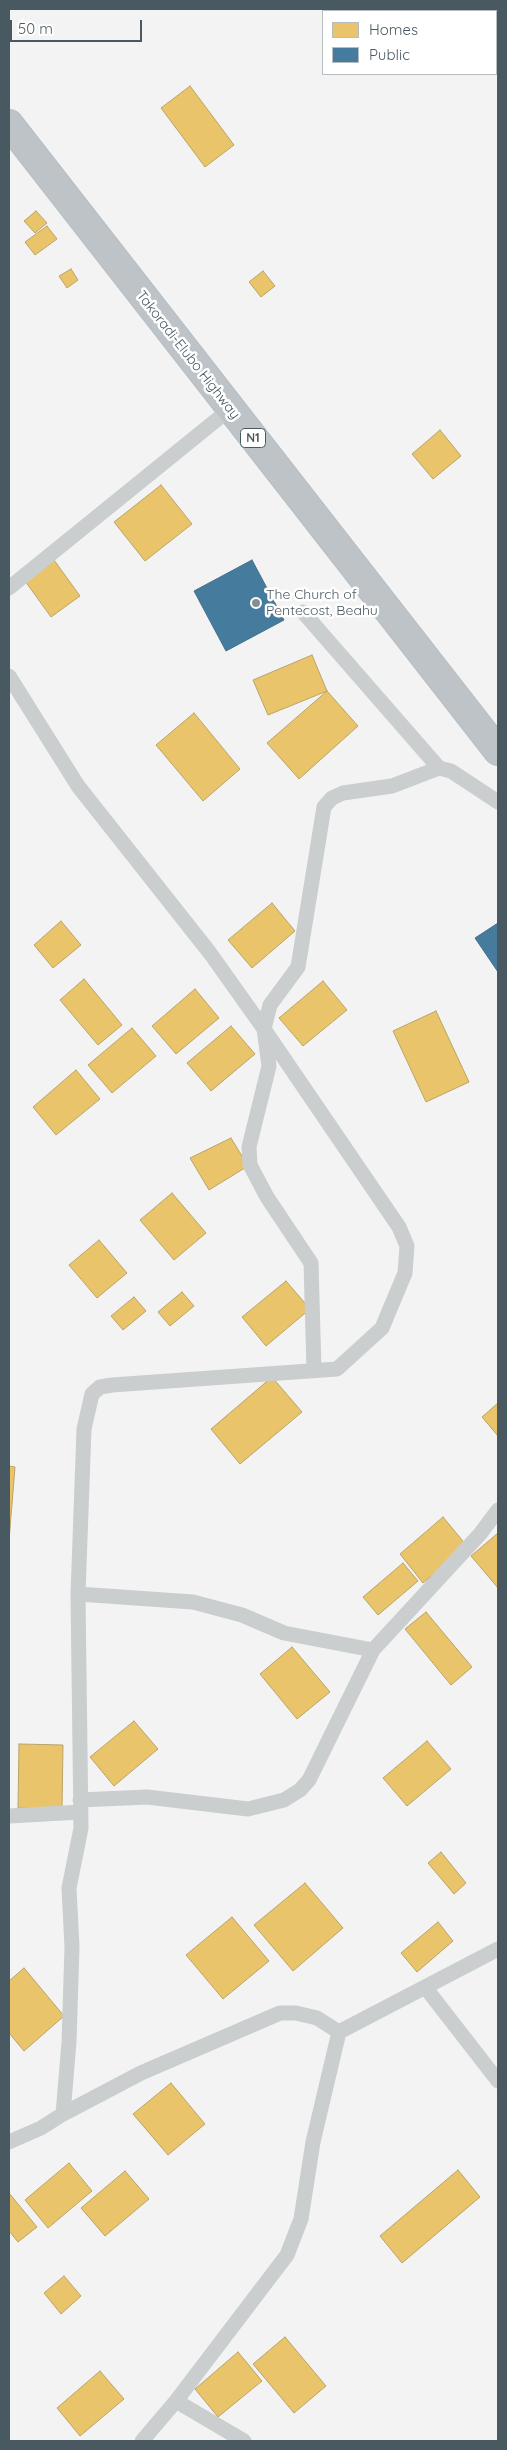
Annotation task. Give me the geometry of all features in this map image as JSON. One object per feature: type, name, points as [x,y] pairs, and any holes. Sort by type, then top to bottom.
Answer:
[{"type":"highway","name":"Takoradi-Elubo Highway","points":[[9,124],[498,751]]},
{"type":"street","points":[[9,588],[230,409]]},
{"type":"street","points":[[303,612],[439,768]]},
{"type":"street","points":[[9,676],[78,786],[210,953],[264,1029],[399,1227],[407,1246],[405,1273],[382,1328],[337,1369],[112,1385],[100,1387],[92,1394],[84,1429],[78,1594],[81,1806],[80,1837],[69,1888],[72,1956],[62,2114]]},
{"type":"street","points":[[314,1370],[311,1263],[267,1197],[250,1165],[249,1147],[269,1066],[264,1029],[270,1005],[298,967],[324,807],[332,798],[343,793],[392,786],[439,768],[451,770],[498,802]]},
{"type":"street","points":[[9,1816],[147,1798],[248,1808],[284,1800],[300,1790],[310,1780],[373,1650],[480,1534],[498,1510]]},
{"type":"street","points":[[78,1594],[193,1602],[242,1615],[284,1633],[373,1650]]},
{"type":"street","points":[[142,2441],[176,2401],[287,2256],[301,2219],[313,2142],[339,2032],[498,1949]]},
{"type":"street","points":[[425,1987],[498,2081]]},
{"type":"street","points":[[9,2142],[41,2128],[62,2114],[141,2073],[280,2013],[296,2013],[317,2018],[339,2032]]},
{"type":"street","points":[[176,2401],[244,2441]]},
{"type":"building: Homes","points":[[190,86],[234,145],[205,167],[161,108]]},
{"type":"building: Homes","points":[[36,211],[47,223],[35,233],[24,221]]},
{"type":"building: Homes","points":[[47,226],[57,239],[35,255],[25,242]]},
{"type":"building: Homes","points":[[71,269],[78,280],[67,288],[59,276]]},
{"type":"building: Homes","points":[[263,271],[275,286],[261,297],[249,282]]},
{"type":"building: Homes","points":[[440,430],[461,456],[433,479],[412,454]]},
{"type":"building: Homes","points":[[161,485],[192,524],[145,561],[114,522]]},
{"type":"building: Homes","points":[[54,560],[80,596],[51,617],[25,581]]},
{"type":"building: Homes","points":[[312,655],[327,691],[268,715],[253,680]]},
{"type":"building: Homes","points":[[327,691],[358,726],[299,779],[267,743]]},
{"type":"building: Homes","points":[[194,713],[240,769],[203,801],[156,745]]},
{"type":"building: Homes","points":[[272,903],[295,931],[252,968],[228,940]]},
{"type":"building: Homes","points":[[61,921],[81,945],[53,968],[34,945]]},
{"type":"building: Homes","points":[[84,979],[122,1025],[98,1045],[60,1000]]},
{"type":"building: Homes","points":[[323,981],[347,1010],[303,1046],[279,1018]]},
{"type":"building: Homes","points":[[195,989],[219,1018],[176,1054],[152,1026]]},
{"type":"building: Homes","points":[[436,1011],[469,1082],[426,1102],[393,1031]]},
{"type":"building: Homes","points":[[231,1026],[255,1054],[211,1091],[187,1063]]},
{"type":"building: Homes","points":[[132,1028],[156,1056],[112,1093],[88,1065]]},
{"type":"building: Homes","points":[[76,1070],[100,1099],[56,1135],[33,1107]]},
{"type":"building: Homes","points":[[231,1138],[248,1166],[209,1190],[190,1158]]},
{"type":"building: Homes","points":[[172,1193],[206,1233],[174,1260],[140,1220]]},
{"type":"building: Homes","points":[[99,1240],[127,1273],[97,1298],[69,1265]]},
{"type":"building: Homes","points":[[286,1281],[310,1309],[266,1346],[242,1317]]},
{"type":"building: Homes","points":[[182,1292],[194,1306],[170,1326],[158,1312]]},
{"type":"building: Homes","points":[[134,1297],[146,1311],[123,1330],[111,1316]]},
{"type":"building: Homes","points":[[272,1377],[302,1412],[240,1464],[211,1429]]},
{"type":"building: Homes","points":[[498,1403],[498,1436],[482,1417]]},
{"type":"building: Homes","points":[[9,1466],[15,1467],[9,1541]]},
{"type":"building: Homes","points":[[443,1517],[467,1546],[423,1583],[400,1554]]},
{"type":"building: Homes","points":[[498,1533],[498,1588],[471,1556]]},
{"type":"building: Homes","points":[[403,1563],[418,1581],[378,1615],[363,1597]]},
{"type":"building: Homes","points":[[426,1612],[472,1667],[451,1685],[405,1629]]},
{"type":"building: Homes","points":[[292,1647],[330,1692],[297,1719],[260,1674]]},
{"type":"building: Homes","points":[[134,1721],[158,1749],[114,1786],[90,1757]]},
{"type":"building: Homes","points":[[427,1741],[451,1769],[407,1806],[383,1778]]},
{"type":"building: Homes","points":[[19,1744],[63,1745],[62,1809],[18,1808]]},
{"type":"building: Homes","points":[[441,1852],[466,1883],[454,1894],[428,1863]]},
{"type":"building: Homes","points":[[305,1883],[343,1928],[293,1971],[254,1925]]},
{"type":"building: Homes","points":[[232,1917],[269,1961],[223,1999],[186,1955]]},
{"type":"building: Homes","points":[[438,1922],[453,1941],[417,1972],[401,1953]]},
{"type":"building: Homes","points":[[24,1968],[64,2016],[24,2051],[9,2033],[9,1981]]},
{"type":"building: Homes","points":[[171,2083],[205,2124],[168,2155],[133,2114]]},
{"type":"building: Homes","points":[[69,2163],[92,2191],[48,2228],[25,2200]]},
{"type":"building: Homes","points":[[458,2170],[480,2197],[402,2263],[380,2236]]},
{"type":"building: Homes","points":[[125,2171],[149,2199],[105,2236],[81,2208]]},
{"type":"building: Homes","points":[[9,2193],[37,2227],[18,2242],[9,2231]]},
{"type":"building: Homes","points":[[64,2276],[81,2296],[61,2314],[44,2293]]},
{"type":"building: Homes","points":[[285,2337],[326,2386],[294,2413],[253,2364]]},
{"type":"building: Homes","points":[[238,2352],[262,2381],[218,2417],[195,2389]]},
{"type":"building: Homes","points":[[100,2371],[124,2399],[80,2436],[57,2408]]},
{"type":"building: Public","points":[[252,560],[284,620],[226,651],[194,591]]},
{"type":"building: Public","points":[[498,923],[498,972],[475,938]]},
{"type":"place","name":"The Church of Pentecost, Beahu","points":[[256,603]]}]
